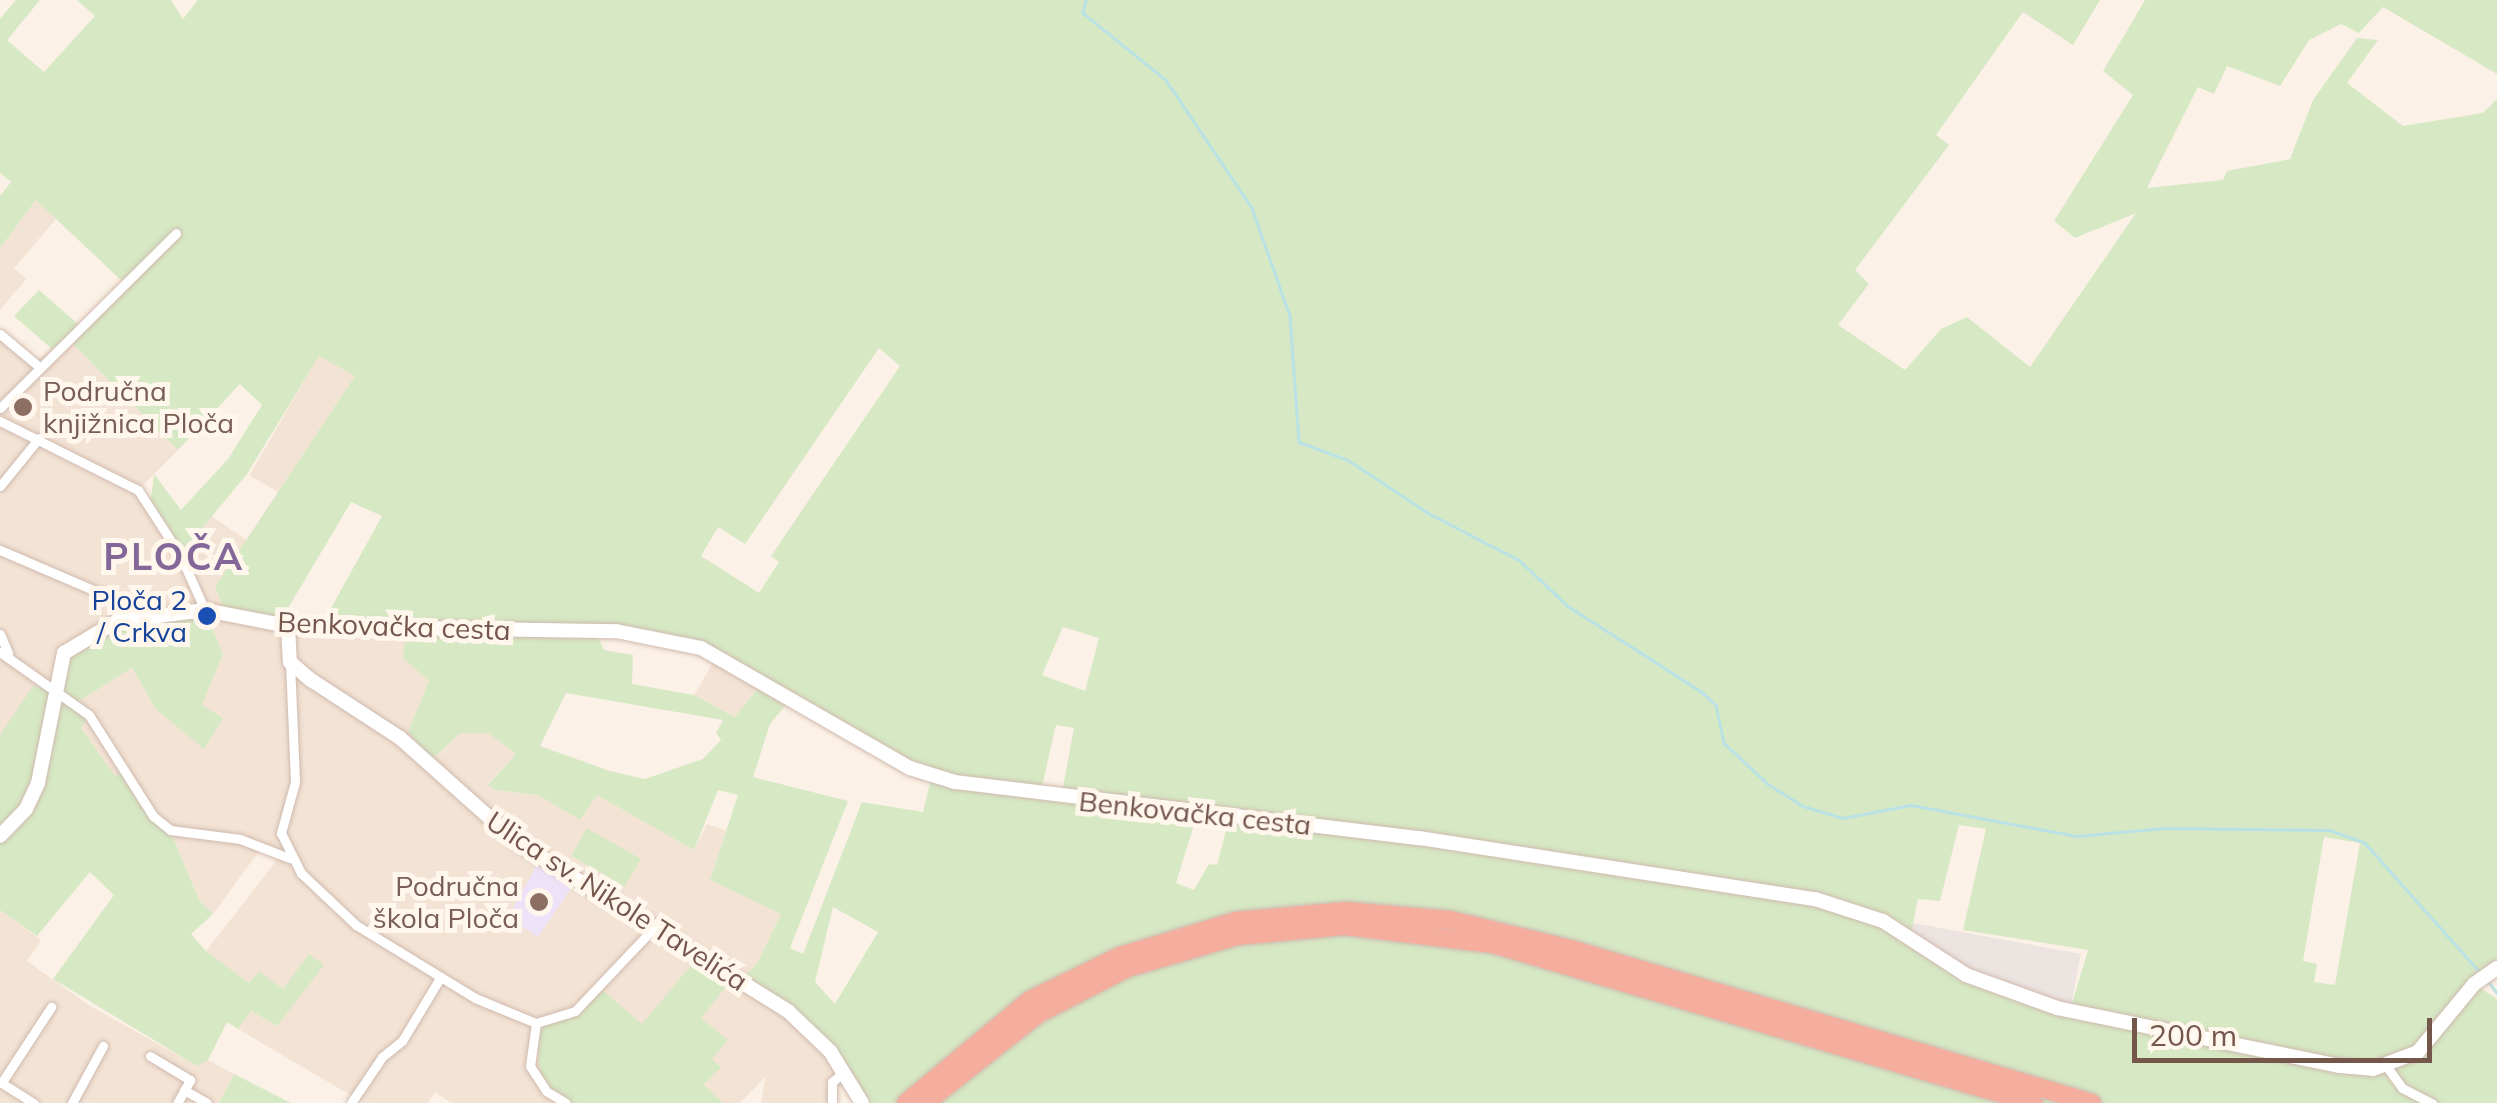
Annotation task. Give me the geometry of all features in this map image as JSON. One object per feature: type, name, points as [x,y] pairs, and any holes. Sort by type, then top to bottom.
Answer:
[{"type":"highway","points":[[906,1103],[1030,1000],[1120,956],[1236,921],[1345,911],[1450,920],[1574,950],[2092,1103]]},
{"type":"highway","points":[[926,1103],[1038,1014],[1128,968],[1238,936],[1344,926],[1450,935],[1524,952],[2032,1103]]},
{"type":"main road","name":"Benkovačka cesta","points":[[0,836],[26,809],[38,783],[53,691],[64,653],[94,630],[132,618],[205,610],[288,626],[662,636],[701,648],[910,768],[954,782],[1419,838],[1815,899],[1883,921],[1966,975],[2057,1008],[2340,1066],[2387,1066]]},
{"type":"main road","points":[[288,626],[290,662]]},
{"type":"main road","name":"Ulica sv. Nikole Tavelića","points":[[290,662],[400,738],[518,842],[652,930],[790,1012],[844,1072],[862,1103]]},
{"type":"main road","points":[[2387,1066],[2418,1052],[2474,984],[2497,968]]},
{"type":"street","points":[[0,408],[37,365],[176,233]]},
{"type":"street","points":[[0,334],[37,365]]},
{"type":"street","points":[[0,421],[138,490],[174,544],[205,610]]},
{"type":"street","points":[[0,486],[39,438]]},
{"type":"street","points":[[1,548],[112,598],[132,618]]},
{"type":"street","points":[[0,634],[4,652],[89,715],[153,816],[170,830],[240,839],[292,858]]},
{"type":"street","points":[[290,662],[295,782],[281,833],[292,858],[356,925],[440,978],[536,1023],[574,1011],[652,930]]},
{"type":"street","points":[[351,1103],[382,1057],[402,1041],[440,978]]},
{"type":"street","points":[[34,1103],[1,1082],[51,1007]]},
{"type":"street","points":[[536,1023],[530,1066],[546,1091],[566,1103]]},
{"type":"street","points":[[72,1103],[104,1046]]},
{"type":"street","points":[[150,1056],[190,1080],[176,1103]]},
{"type":"street","points":[[2387,1066],[2402,1088],[2432,1103]]},
{"type":"street","points":[[832,1103],[832,1082],[844,1072]]},
{"type":"street","points":[[184,1090],[207,1103]]},
{"type":"shaded area","points":[[36,200],[56,219],[14,268],[26,279],[0,310],[0,248]]},
{"type":"shaded area","points":[[0,328],[37,360],[66,337],[178,450],[138,490],[168,532],[211,516],[248,541],[215,587],[223,606],[288,626],[406,629],[429,681],[432,760],[461,733],[488,733],[516,754],[488,784],[496,790],[538,795],[580,820],[596,794],[694,850],[707,824],[726,831],[710,880],[782,914],[757,964],[830,1051],[837,1076],[832,1103],[761,1103],[766,1076],[740,1103],[723,1103],[704,1085],[720,1067],[642,1025],[540,1033],[537,1044],[561,1099],[572,1103],[451,1103],[435,1092],[428,1103],[364,1103],[238,1029],[251,1011],[277,1026],[283,989],[249,984],[206,951],[281,855],[263,846],[213,914],[199,900],[170,830],[126,771],[115,777],[81,728],[89,715],[76,703],[132,668],[156,709],[204,748],[202,705],[223,654],[205,610],[53,691],[0,735]]},
{"type":"shaded area","points":[[319,355],[356,376],[287,497],[250,475]]},
{"type":"shaded area","points":[[717,656],[763,681],[736,717],[694,695]]},
{"type":"shaded area","name":"Područna škola Ploča","points":[[538,863],[572,887],[538,937],[508,917]]},
{"type":"shaded area","points":[[0,910],[41,940],[27,961],[90,1006],[198,1066],[204,1058],[234,1074],[219,1103],[0,1103]]},
{"type":"shaded area","points":[[1913,923],[2081,954],[2070,1011],[2002,990],[1909,938]]},
{"type":"green space","points":[[16,0],[40,0],[7,40],[44,72],[95,16],[77,0],[171,0],[183,19],[198,0],[2100,0],[2073,45],[2023,12],[1936,135],[1949,145],[1855,270],[1869,284],[1838,325],[1905,370],[1941,329],[1967,317],[2030,367],[2136,213],[2075,238],[2054,221],[2133,95],[2103,71],[2145,0],[2497,0],[2497,74],[2383,7],[2359,33],[2341,24],[2309,40],[2280,86],[2227,66],[2214,94],[2198,87],[2147,188],[2223,180],[2227,171],[2290,159],[2313,100],[2357,38],[2378,40],[2347,83],[2403,126],[2483,113],[2497,99],[2497,967],[2474,984],[2497,999],[2497,1103],[862,1103],[830,1051],[739,981],[757,964],[781,914],[710,880],[738,795],[718,790],[694,850],[597,795],[580,820],[538,795],[496,790],[488,785],[516,754],[488,733],[461,733],[431,760],[408,732],[429,681],[403,658],[406,630],[320,628],[382,516],[351,502],[278,625],[223,606],[215,587],[355,376],[319,356],[247,474],[180,555],[150,505],[154,474],[181,510],[228,459],[262,405],[240,384],[178,450],[66,337],[52,349],[14,316],[39,290],[79,325],[123,282],[36,200],[0,248],[0,196],[11,182],[0,173],[0,19]],"holes":[[[879,348],[900,366],[771,556],[779,562],[759,593],[701,556],[718,527],[745,544]],[[1063,627],[1099,638],[1085,691],[1042,675]],[[595,631],[701,648],[763,682],[735,717],[694,695],[632,684],[633,655],[604,650]],[[566,693],[723,720],[716,733],[721,740],[703,759],[645,779],[540,746]],[[791,699],[932,775],[923,812],[862,802],[803,954],[790,948],[848,801],[753,777],[770,724]],[[1056,725],[1074,728],[1061,798],[1040,795]],[[1198,812],[1230,816],[1217,865],[1209,864],[1194,890],[1176,883]],[[1959,825],[1986,829],[1963,930],[2088,950],[2070,1010],[1966,975],[1910,938],[1918,899],[1940,901]],[[2324,837],[2360,843],[2335,985],[2314,982],[2317,964],[2303,961]],[[833,907],[878,932],[835,1004],[815,982]]]},
{"type":"green space","points":[[205,610],[223,654],[202,705],[223,718],[204,749],[156,709],[132,668],[76,703],[89,715],[81,728],[115,776],[126,771],[170,830],[199,900],[213,914],[191,934],[206,951],[249,983],[259,971],[283,989],[309,954],[324,965],[277,1026],[251,1011],[238,1029],[227,1022],[208,1060],[197,1066],[53,979],[114,895],[90,872],[37,936],[0,910],[0,735],[33,686],[53,690],[56,669],[94,630]]},
{"type":"green space","points":[[587,828],[641,859],[625,887],[571,856]]},
{"type":"green space","points":[[698,957],[733,978],[701,1018],[728,1040],[712,1059],[721,1067],[704,1085],[723,1103],[572,1103],[541,1082],[536,1023],[556,1020],[601,989],[642,1024]]},
{"type":"green space","points":[[234,1074],[291,1103],[219,1103]]},
{"type":"waterway","points":[[1086,0],[1083,13],[1166,80],[1252,208],[1290,316],[1299,442],[1348,460],[1430,514],[1519,560],[1568,606],[1702,692],[1716,705],[1724,743],[1768,784],[1803,806],[1843,818],[1911,805],[2077,836],[2164,828],[2330,830],[2365,843],[2480,972]]},
{"type":"waterway","points":[[2489,982],[2497,993]]},
{"type":"place","name":"Područna knjižnica Ploča","points":[[23,407]]},
{"type":"place","name":"Ploča 2 / Crkva","points":[[207,616]]},
{"type":"place","name":"Područna škola Ploča","points":[[539,902]]},
{"type":"district","name":"PLOČA","points":[[174,557]]}]
